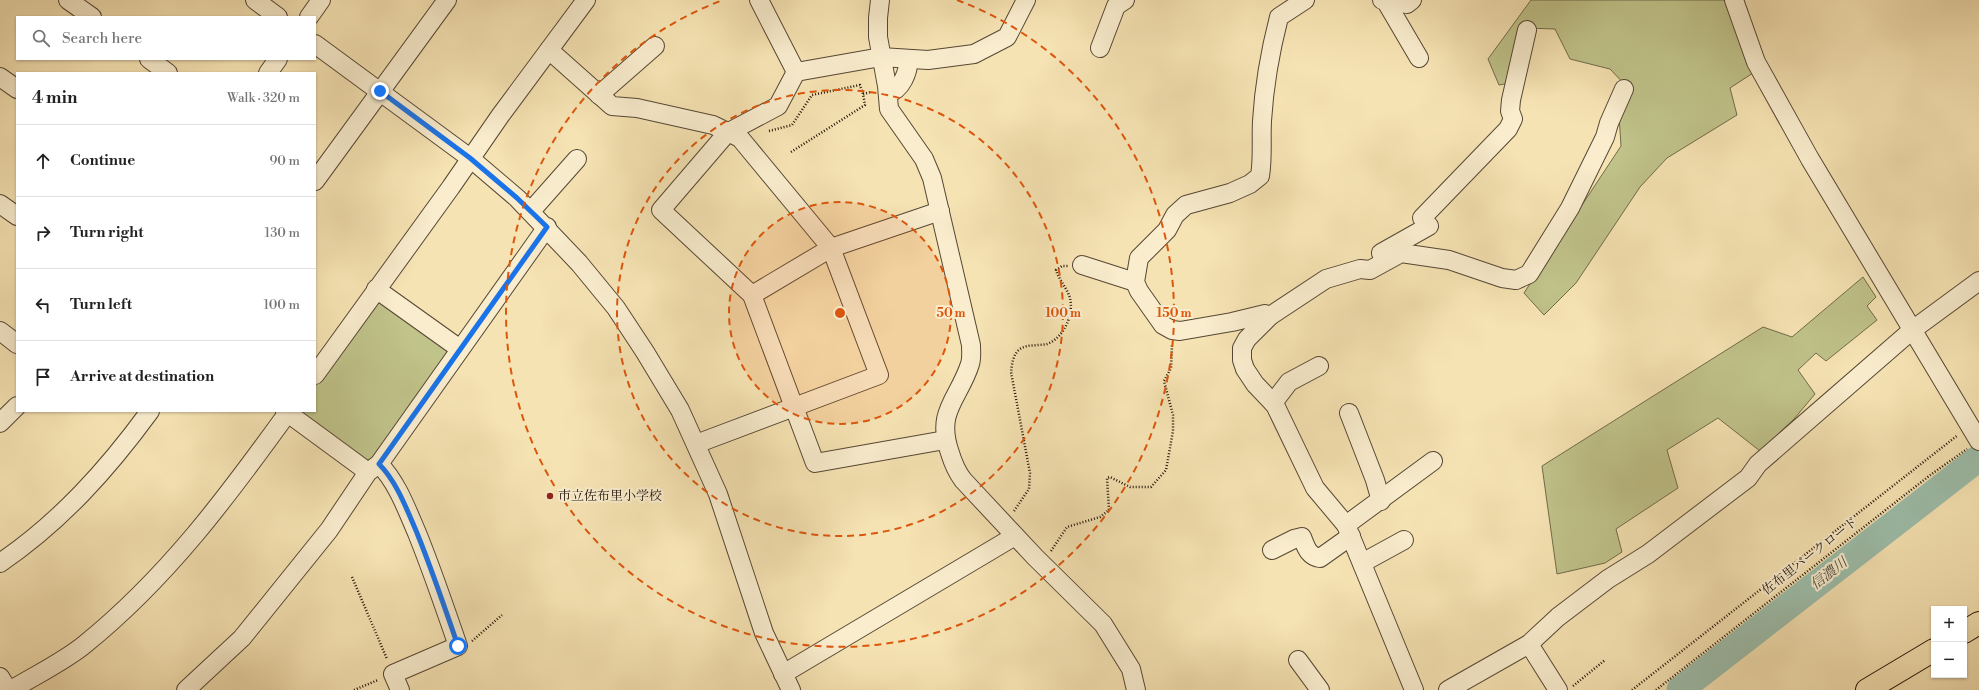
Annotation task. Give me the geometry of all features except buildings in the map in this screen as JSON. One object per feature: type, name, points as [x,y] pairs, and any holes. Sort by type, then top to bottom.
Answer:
[{"type":"main road","points":[[1967,630],[1979,623]]},
{"type":"main road","points":[[1867,690],[1931,652]]},
{"type":"street","points":[[68,0],[91,16]]},
{"type":"street","points":[[255,0],[277,16]]},
{"type":"street","points":[[310,16],[321,0]]},
{"type":"street","points":[[316,180],[447,0]]},
{"type":"street","points":[[316,374],[376,289],[451,188],[470,158],[586,0]]},
{"type":"street","points":[[759,0],[796,72]]},
{"type":"street","points":[[880,0],[878,37],[888,91],[889,109],[924,159],[932,178],[971,345],[971,363],[950,406],[944,422],[945,440],[956,471],[1009,530],[1103,624],[1131,669],[1136,690]]},
{"type":"street","points":[[796,72],[881,57],[928,60],[974,54],[987,49],[1007,37],[1026,0]]},
{"type":"street","points":[[1100,48],[1116,6],[1125,0]]},
{"type":"street","points":[[1270,316],[1265,314],[1232,322],[1180,331],[1172,330],[1163,325],[1139,291],[1135,282],[1139,258],[1167,230],[1175,215],[1186,205],[1230,193],[1250,184],[1260,176],[1262,166],[1262,118],[1274,35],[1279,17],[1305,0]]},
{"type":"street","points":[[1383,0],[1406,4],[1412,0]]},
{"type":"street","points":[[1383,0],[1419,58]]},
{"type":"street","points":[[1734,0],[1756,62],[1810,159],[1911,330],[1971,425],[1979,441]]},
{"type":"street","points":[[1360,269],[1364,264],[1429,226],[1422,218],[1508,129],[1513,119],[1510,111],[1511,100],[1527,30]]},
{"type":"street","points":[[316,45],[470,158],[547,227],[580,263],[607,297],[646,352],[680,410],[696,444],[718,494],[764,633],[791,690]]},
{"type":"street","points":[[599,95],[654,46]]},
{"type":"street","points":[[550,50],[612,106],[637,108],[713,124],[740,138],[831,248],[879,375],[696,444]]},
{"type":"street","points":[[888,91],[893,92],[900,86],[906,75],[909,59]]},
{"type":"street","points":[[150,60],[167,72]]},
{"type":"street","points":[[269,72],[277,60]]},
{"type":"street","points":[[796,72],[778,106],[730,132],[661,210],[752,295],[816,463],[945,440]]},
{"type":"street","points":[[0,77],[16,88]]},
{"type":"street","points":[[1414,690],[1349,530],[1315,488],[1273,403],[1255,384],[1245,370],[1242,360],[1242,348],[1247,339],[1270,316],[1326,279],[1360,269],[1370,270],[1401,253],[1448,260],[1502,278],[1516,280],[1529,274],[1570,208],[1605,137],[1609,123],[1624,89]]},
{"type":"street","points":[[531,212],[577,159]]},
{"type":"street","points":[[0,204],[16,215]]},
{"type":"street","points":[[752,295],[831,248],[940,210]]},
{"type":"street","points":[[186,690],[242,638],[329,530],[547,227]]},
{"type":"street","points":[[1082,265],[1135,282]]},
{"type":"street","points":[[1448,690],[1529,644],[1558,616],[1608,579],[1648,554],[1748,478],[1758,464],[1911,330],[1979,280]]},
{"type":"street","points":[[376,289],[460,349]]},
{"type":"street","points":[[0,331],[16,343]]},
{"type":"street","points":[[1273,403],[1289,382],[1319,366]]},
{"type":"street","points":[[0,423],[16,407]]},
{"type":"street","points":[[0,563],[25,546],[73,503],[117,456],[149,412]]},
{"type":"street","points":[[12,690],[82,646],[147,589],[200,530],[288,412],[374,468],[388,473],[408,513],[434,575],[458,646],[397,682]]},
{"type":"street","points":[[1348,413],[1376,480],[1381,500]]},
{"type":"street","points":[[1272,550],[1294,539],[1302,537],[1309,552],[1313,556],[1320,558],[1381,500],[1433,461]]},
{"type":"street","points":[[783,674],[1009,530]]},
{"type":"street","points":[[1362,563],[1404,540]]},
{"type":"street","points":[[1529,644],[1558,690]]},
{"type":"street","points":[[1298,660],[1320,690]]},
{"type":"street","points":[[0,676],[8,690]]},
{"type":"path","points":[[769,131],[792,125],[812,95],[860,85],[865,105],[791,152]]},
{"type":"path","points":[[863,94],[888,91]]},
{"type":"path","points":[[1009,530],[1021,502],[1029,489],[1030,473],[1011,372],[1012,364],[1020,349],[1049,343],[1057,337],[1066,326],[1071,316],[1070,296],[1056,270],[1062,266],[1082,265]]},
{"type":"path","points":[[1044,565],[1048,562],[1052,550],[1060,535],[1067,527],[1100,517],[1108,510],[1107,478],[1110,477],[1130,487],[1151,487],[1166,470],[1174,431],[1173,415],[1164,381],[1171,368],[1172,330]]},
{"type":"path","points":[[1632,690],[1971,425]]},
{"type":"path","name":"佐布里パークロード","points":[[1656,690],[1929,476],[1979,441]]},
{"type":"path","points":[[352,577],[397,682],[354,690]]},
{"type":"path","points":[[458,646],[470,642],[502,615]]},
{"type":"path","points":[[1568,690],[1604,660]]},
{"type":"green space","points":[[1531,0],[1727,0],[1753,73],[1730,88],[1737,115],[1667,158],[1640,187],[1576,283],[1544,315],[1524,293],[1621,146],[1619,115],[1628,88],[1610,69],[1570,59],[1555,29],[1526,28],[1515,82],[1499,85],[1488,59]]},
{"type":"green space","points":[[1863,277],[1876,297],[1867,306],[1877,320],[1826,361],[1816,353],[1798,370],[1815,394],[1794,419],[1760,451],[1718,418],[1667,450],[1678,488],[1616,529],[1622,552],[1605,563],[1557,574],[1542,466],[1763,327],[1792,337]]},
{"type":"green space","points":[[383,300],[447,346],[449,352],[371,459],[363,461],[301,412],[316,412],[316,384],[377,302]]},
{"type":"waterway","name":"信濃川","points":[[1680,690],[1979,458]]},
{"type":"place","name":"市立佐布里小学校","points":[[550,496]]},
{"type":"route","points":[[380,91],[470,158],[517,198],[547,227],[379,464],[388,473],[408,513],[434,575],[458,646]]}]
